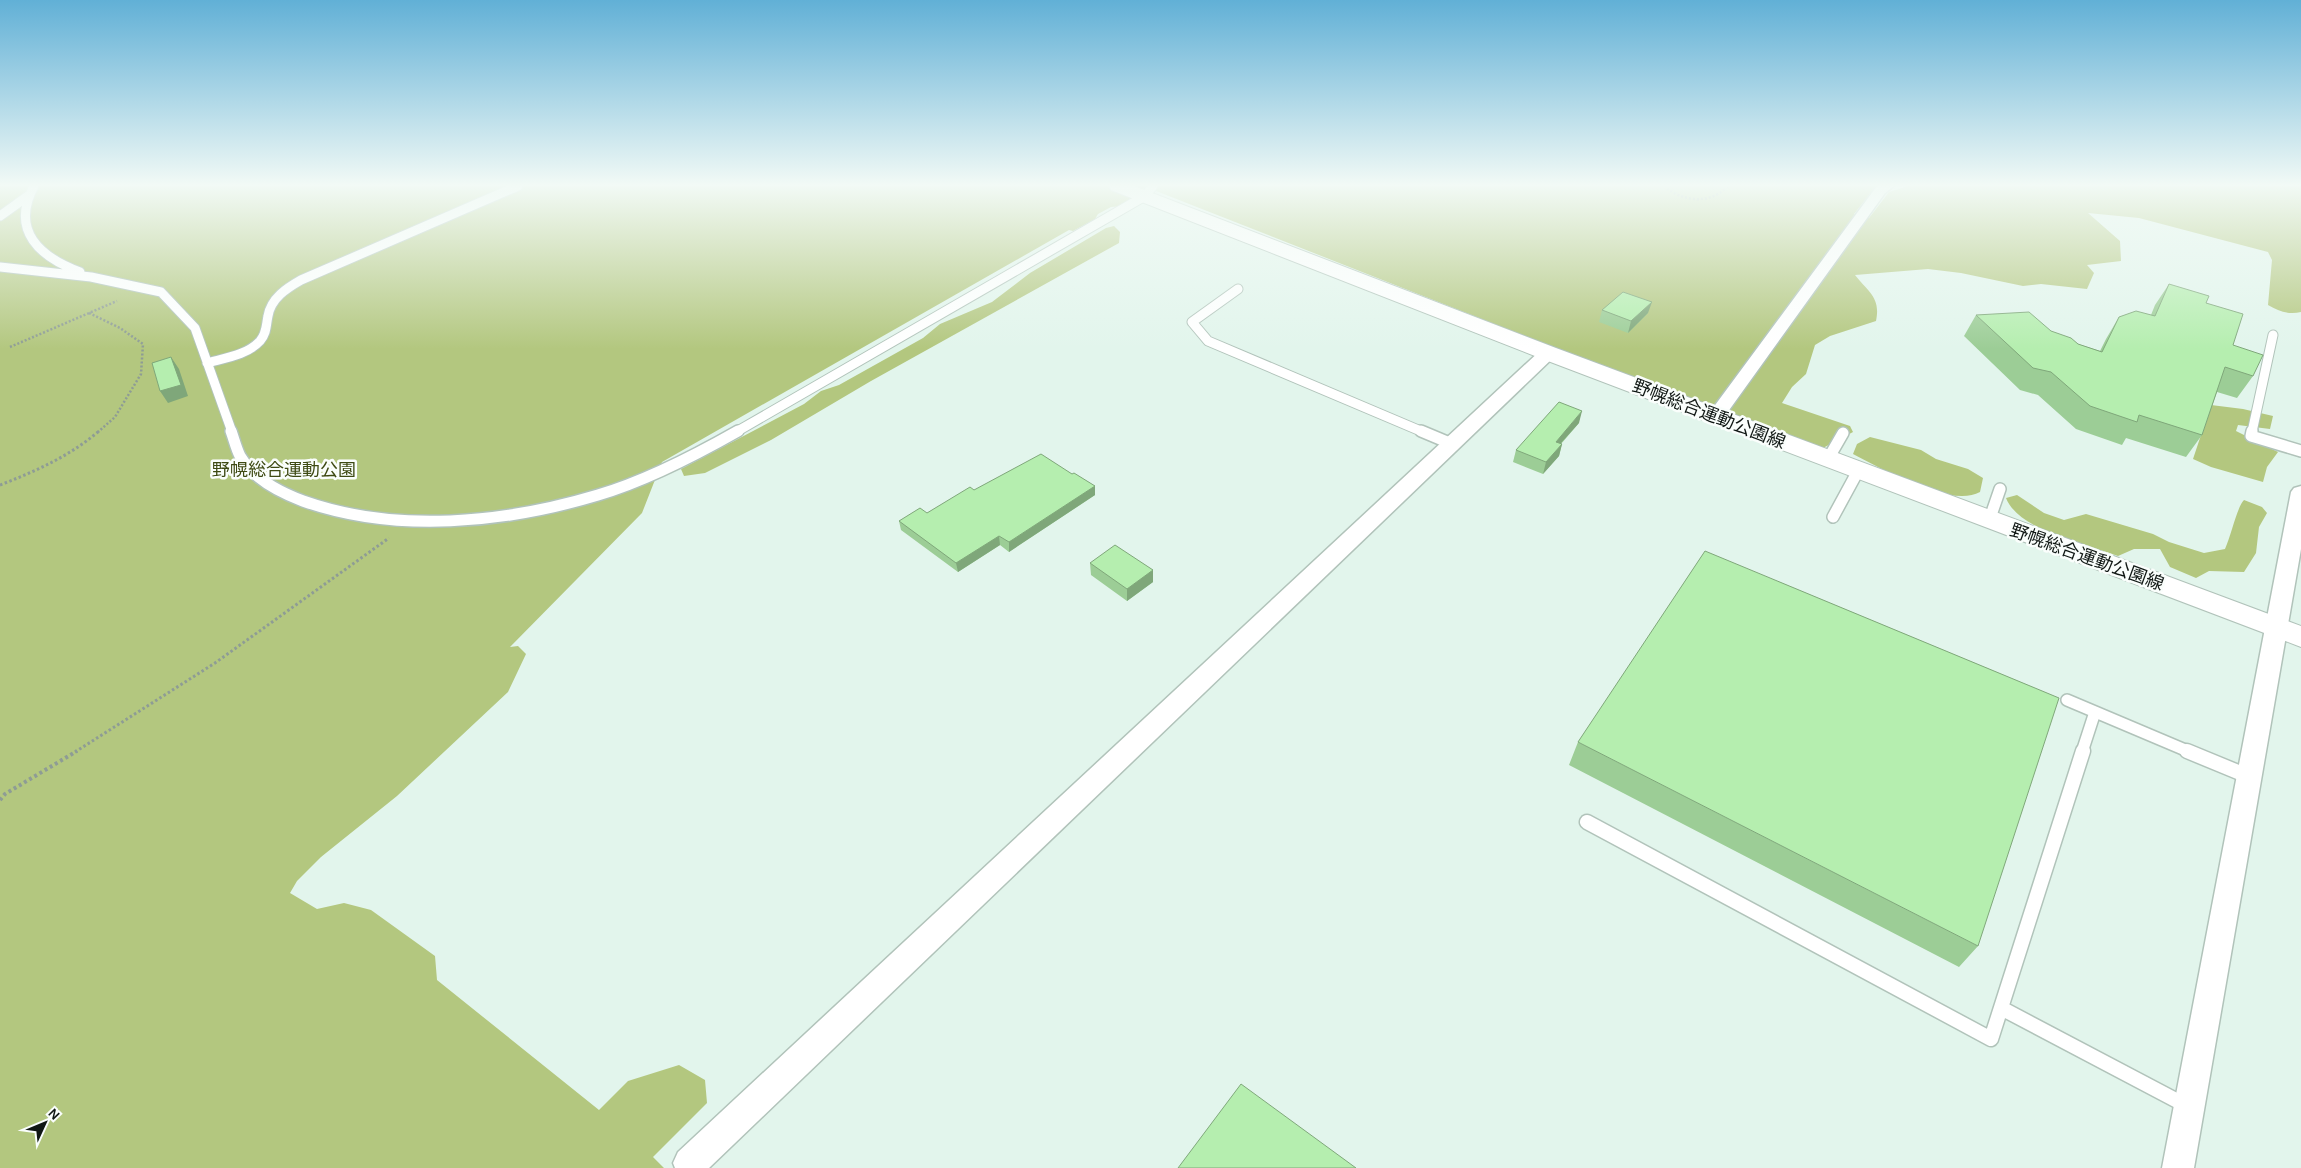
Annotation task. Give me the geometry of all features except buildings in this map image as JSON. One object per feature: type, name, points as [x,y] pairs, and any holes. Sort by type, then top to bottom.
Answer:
[{"type":"main road","name":"野幌総合運動公園線","points":[[1271,241],[1548,353],[1989,521],[2301,637]]},
{"type":"street","points":[[1716,416],[1843,241]]},
{"type":"street","points":[[694,1168],[689,1163],[1548,353]]},
{"type":"street","points":[[2178,1168],[2301,492]]},
{"type":"lane","points":[[32,241],[49,258],[91,277]]},
{"type":"lane","points":[[207,363],[247,351],[257,343],[266,333],[268,313],[282,291],[301,280],[392,241]]},
{"type":"lane","points":[[0,267],[91,277],[161,292],[196,328],[240,456],[269,486],[282,493],[325,508],[412,522],[511,515],[560,505],[598,496],[672,466],[717,443],[1064,241]]},
{"type":"lane","points":[[1238,289],[1192,322],[1208,341],[1452,444]]},
{"type":"lane","points":[[2273,335],[2251,436],[2301,451]]},
{"type":"lane","points":[[1828,460],[1843,433]]},
{"type":"lane","points":[[1833,517],[1858,471]]},
{"type":"lane","points":[[1989,521],[2000,489]]},
{"type":"lane","points":[[2067,700],[2250,777]]},
{"type":"lane","points":[[1588,822],[1991,1039],[2095,712]]},
{"type":"lane","points":[[2001,1008],[2189,1107]]},
{"type":"path","points":[[10,347],[146,289]]},
{"type":"path","points":[[0,485],[38,470],[81,447],[115,417],[142,374],[143,344],[120,328],[89,313]]},
{"type":"path","points":[[0,800],[5,794],[115,728],[215,663],[412,522]]},
{"type":"green space","name":"野幌総合運動公園","points":[[0,241],[1051,241],[662,462],[642,513],[510,647],[518,646],[526,654],[508,692],[397,796],[321,857],[297,881],[290,893],[317,909],[344,903],[371,910],[435,956],[437,980],[599,1110],[628,1081],[679,1065],[705,1080],[707,1103],[653,1157],[664,1168],[0,1168]]},
{"type":"green space","points":[[1085,241],[1119,241],[1119,243],[871,381],[771,440],[705,473],[684,476],[681,469],[804,404],[821,391],[839,385],[923,338],[940,324],[992,302],[1030,273]]},
{"type":"green space","name":"野幌総合運動公園","points":[[1282,241],[2120,241],[2121,261],[2087,265],[2094,273],[2087,289],[2041,284],[2023,286],[1961,273],[1928,269],[1855,275],[1875,300],[1877,306],[1876,321],[1830,336],[1815,345],[1806,374],[1792,387],[1782,403],[1850,426],[1853,432],[1823,448],[1624,375]]},
{"type":"green space","name":"野幌総合運動公園","points":[[2224,241],[2301,241],[2301,312],[2284,312],[2268,305],[2272,260],[2268,252]]},
{"type":"green space","points":[[2211,405],[2243,409],[2273,416],[2270,429],[2238,425],[2236,431],[2278,452],[2267,467],[2263,482],[2211,467],[2193,459]]},
{"type":"green space","points":[[1870,437],[1921,450],[1936,459],[1968,469],[1983,478],[1980,492],[1967,496],[1934,491],[1898,477],[1853,454],[1857,444]]},
{"type":"green space","points":[[2017,495],[2044,513],[2064,520],[2086,514],[2153,534],[2169,542],[2204,553],[2225,549],[2244,500],[2262,507],[2267,513],[2259,527],[2256,553],[2244,572],[2209,571],[2196,578],[2170,567],[2160,549],[2134,549],[2118,556],[2039,528],[2013,509],[2006,498]]}]
